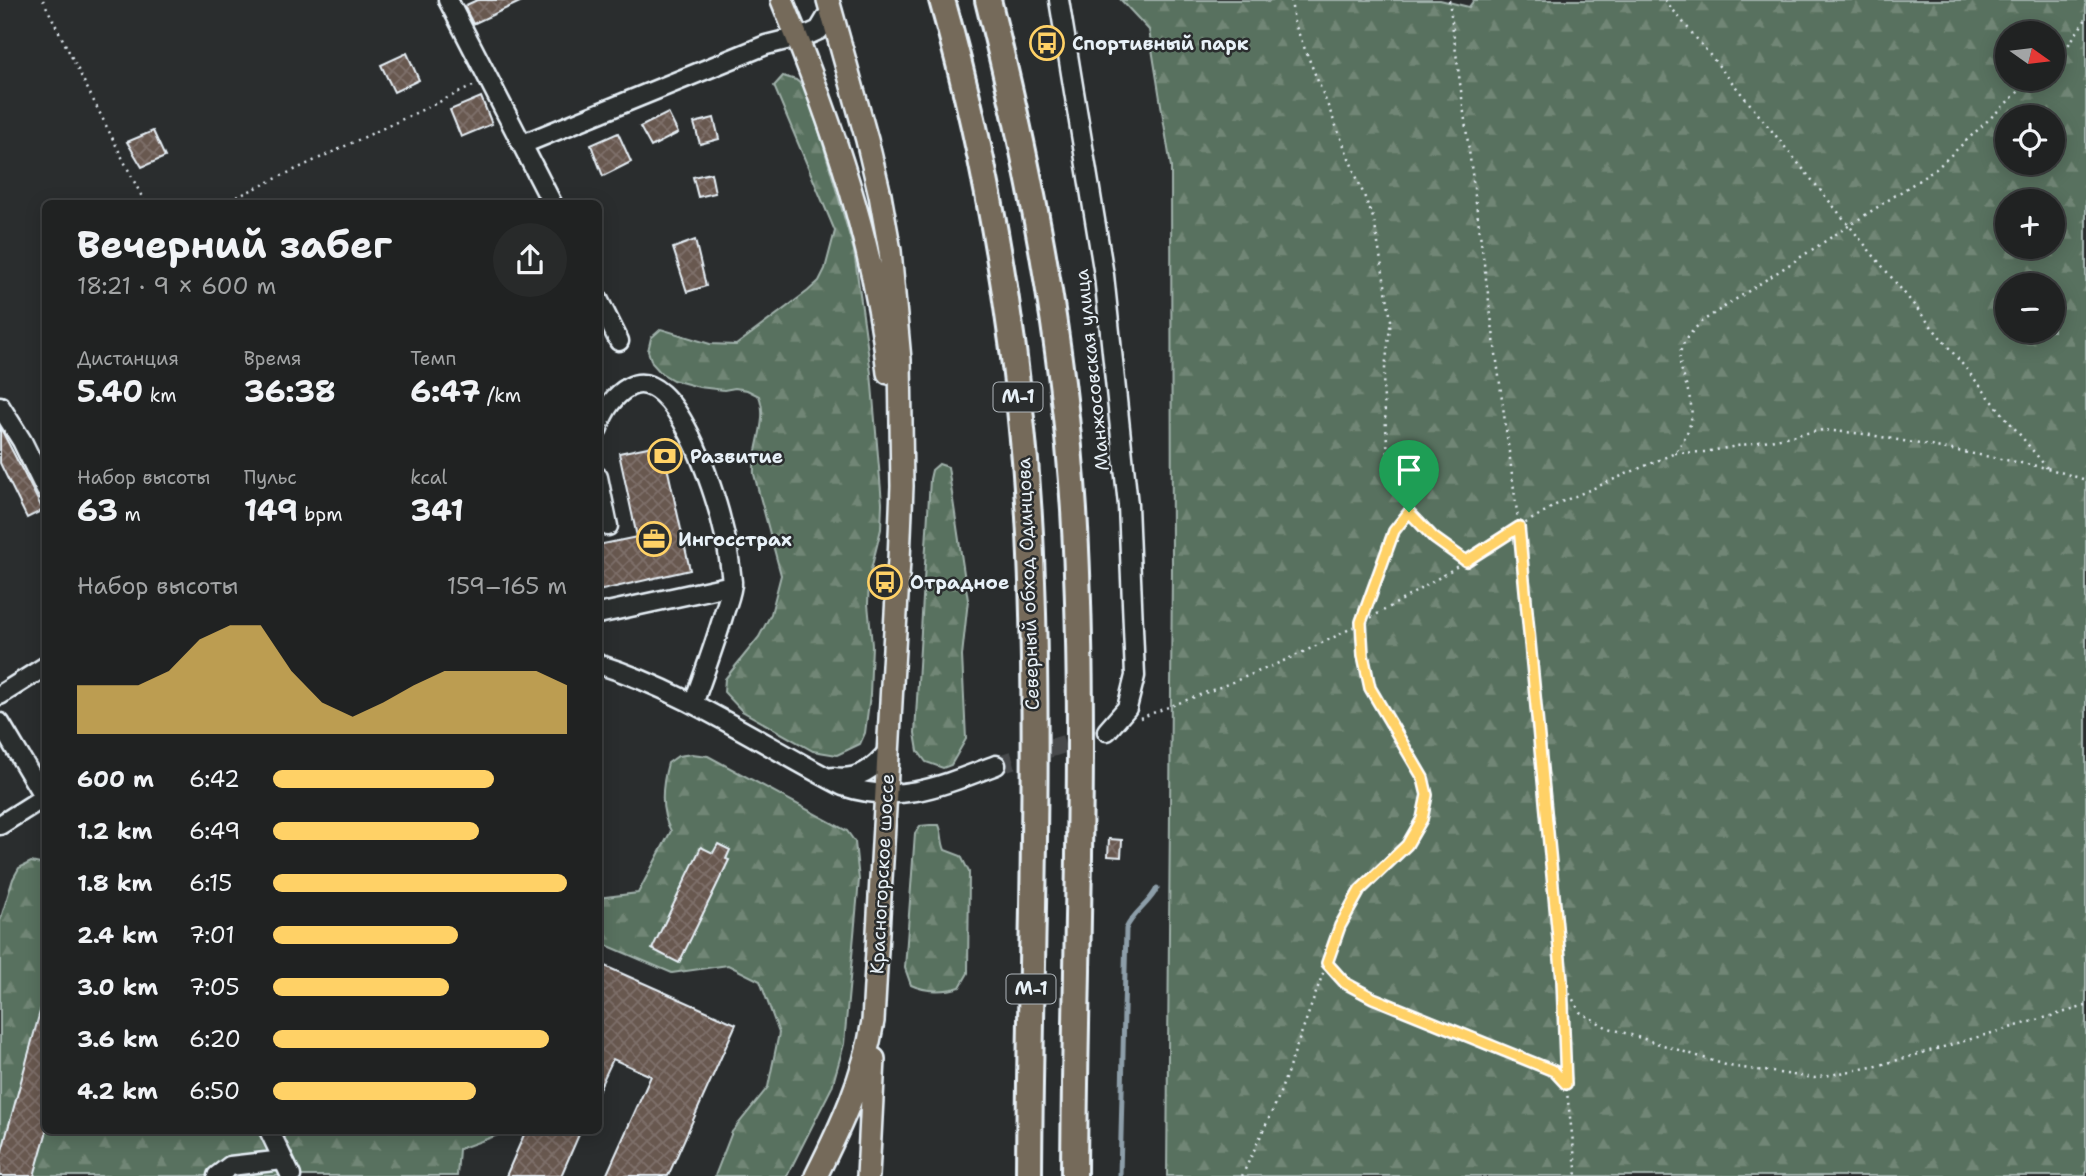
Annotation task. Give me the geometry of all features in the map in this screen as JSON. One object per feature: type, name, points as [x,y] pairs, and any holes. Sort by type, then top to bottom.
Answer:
[{"type":"highway","name":"Северный обход Одинцова","points":[[942,0],[975,136],[1005,293],[1028,510],[1032,581],[1034,788],[1029,1176]]},
{"type":"highway","name":"М-1","points":[[988,0],[1015,106],[1049,285],[1061,372],[1073,507],[1077,579],[1079,774],[1074,1176]]},
{"type":"main road","points":[[782,0],[798,38],[848,187],[879,308],[892,414],[899,560]]},
{"type":"main road","points":[[830,5],[867,140],[891,262],[901,387],[902,486],[899,560]]},
{"type":"main road","name":"Красногорское шоссе","points":[[816,1176],[856,1090],[869,1044],[875,998],[899,560]]},
{"type":"main road","points":[[868,1176],[875,998]]},
{"type":"street","points":[[448,0],[551,200]]},
{"type":"street","name":"Манжосовская улица","points":[[1059,0],[1104,275],[1128,505],[1135,676],[1127,708],[1107,731]]},
{"type":"street","points":[[523,144],[766,45],[819,30],[830,5]]},
{"type":"street","points":[[602,307],[619,341]]},
{"type":"street","points":[[602,418],[617,393],[636,383],[651,385],[665,394],[679,413],[695,444],[722,523],[732,585],[693,704]]},
{"type":"street","points":[[0,406],[42,482]]},
{"type":"street","points":[[602,497],[608,526]]},
{"type":"street","points":[[602,613],[732,585]]},
{"type":"street","points":[[602,666],[693,704],[843,786],[865,793],[917,792],[996,765]]},
{"type":"street","points":[[0,695],[42,674]]},
{"type":"street","points":[[0,723],[42,791]]},
{"type":"street","points":[[816,772],[844,779],[855,777],[878,764],[889,750]]},
{"type":"street","points":[[0,825],[42,798]]},
{"type":"street","points":[[217,1176],[230,1166],[287,1168],[271,1134]]},
{"type":"path","points":[[43,0],[143,200]]},
{"type":"path","points":[[1292,0],[1294,22],[1374,220],[1391,320],[1383,385],[1388,456],[1409,512],[1434,538],[1466,561]]},
{"type":"path","points":[[1449,0],[1519,527],[1562,980],[1566,1084],[1577,1176]]},
{"type":"path","points":[[1665,0],[2047,468]]},
{"type":"path","points":[[2065,47],[2086,19]]},
{"type":"path","points":[[230,200],[488,79]]},
{"type":"path","points":[[1675,453],[1686,436],[1693,407],[1680,364],[1680,352],[1685,341],[1701,322],[1936,169],[2019,91]]},
{"type":"path","points":[[1107,731],[1263,670],[1322,643],[1466,561],[1559,503],[1675,453],[1705,452],[1823,430],[1865,434],[2047,468],[2086,480]]},
{"type":"path","points":[[1242,1176],[1277,1101],[1340,926],[1360,890],[1407,845],[1422,819],[1427,795],[1423,778],[1370,688],[1363,655],[1361,622],[1394,531],[1409,512]]},
{"type":"path","points":[[1327,963],[1345,983],[1373,998],[1554,1071],[1566,1084]]},
{"type":"path","points":[[1562,980],[1580,1012],[1606,1027],[1729,1066],[1814,1078],[1877,1066],[2086,1006]]},
{"type":"green space","points":[[1121,0],[1440,0],[1469,7],[1474,0],[2086,0],[2086,1176],[1167,1176],[1172,569],[1171,167],[1149,30]]},
{"type":"green space","points":[[783,76],[796,80],[807,89],[854,251],[871,373],[882,503],[881,529],[869,578],[868,604],[872,645],[865,733],[860,744],[837,755],[813,751],[742,711],[724,692],[725,679],[759,637],[771,614],[781,575],[754,474],[762,415],[759,396],[747,390],[699,387],[673,380],[661,373],[652,363],[648,351],[651,338],[661,329],[710,344],[736,345],[808,291],[819,281],[825,269],[835,231],[774,86]]},
{"type":"green space","points":[[939,464],[948,467],[968,600],[962,656],[966,739],[951,765],[943,768],[926,762],[918,751],[915,733],[930,479],[932,470]]},
{"type":"green space","points":[[678,756],[708,756],[847,831],[855,842],[859,880],[844,1044],[832,1087],[787,1176],[715,1176],[732,1132],[768,1087],[779,1033],[760,981],[728,965],[672,973],[602,943],[602,898],[638,893],[671,831],[665,815],[664,780],[668,763]]},
{"type":"green space","points":[[939,825],[945,850],[961,856],[969,872],[968,973],[960,987],[929,990],[911,985],[905,968],[915,833],[920,826]]},
{"type":"green space","points":[[31,862],[42,864],[42,1134],[501,1134],[459,1149],[457,1176],[0,1176],[0,921],[19,868]]},
{"type":"building","points":[[477,0],[524,0],[473,24],[464,6]]},
{"type":"building","points":[[407,53],[419,80],[394,92],[381,65]]},
{"type":"building","points":[[481,97],[492,124],[461,137],[450,110]]},
{"type":"building","points":[[668,113],[678,133],[651,147],[640,127]]},
{"type":"building","points":[[714,118],[719,139],[700,144],[694,123]]},
{"type":"building","points":[[153,131],[165,157],[142,167],[127,142]]},
{"type":"building","points":[[618,133],[631,162],[603,176],[591,145]]},
{"type":"building","points":[[711,173],[715,193],[698,197],[693,177]]},
{"type":"building","points":[[695,240],[706,286],[687,292],[673,248]]},
{"type":"building","points":[[0,427],[42,510],[27,518],[0,463]]},
{"type":"building","points":[[662,444],[690,570],[602,590],[602,544],[637,537],[619,453]]},
{"type":"building","points":[[1109,839],[1122,840],[1121,857],[1108,856]]},
{"type":"building","points":[[718,844],[730,850],[726,859],[729,860],[679,963],[652,949],[701,847],[713,853]]},
{"type":"building","points":[[602,965],[736,1024],[668,1176],[606,1176],[651,1076],[613,1059],[602,1082]]},
{"type":"building","points":[[42,1008],[42,1134],[46,1134],[34,1176],[0,1176],[0,1158]]},
{"type":"building","points":[[524,1134],[579,1134],[561,1176],[506,1176]]},
{"type":"waterway","points":[[1120,1176],[1126,929],[1157,888]]},
{"type":"tunnel","points":[[996,765],[1107,731]]},
{"type":"place","name":"Спортивный парк","points":[[1047,43]]},
{"type":"place","name":"Развитие","points":[[665,456]]},
{"type":"place","name":"Ингосстрах","points":[[654,539]]},
{"type":"place","name":"Отрадное","points":[[885,582]]},
{"type":"route","points":[[1409,512],[1434,538],[1466,561],[1519,527],[1562,980],[1566,1084],[1554,1071],[1373,998],[1345,983],[1327,963],[1340,926],[1360,890],[1407,845],[1422,819],[1427,795],[1423,778],[1370,688],[1363,655],[1361,622],[1394,531],[1409,512]]}]
